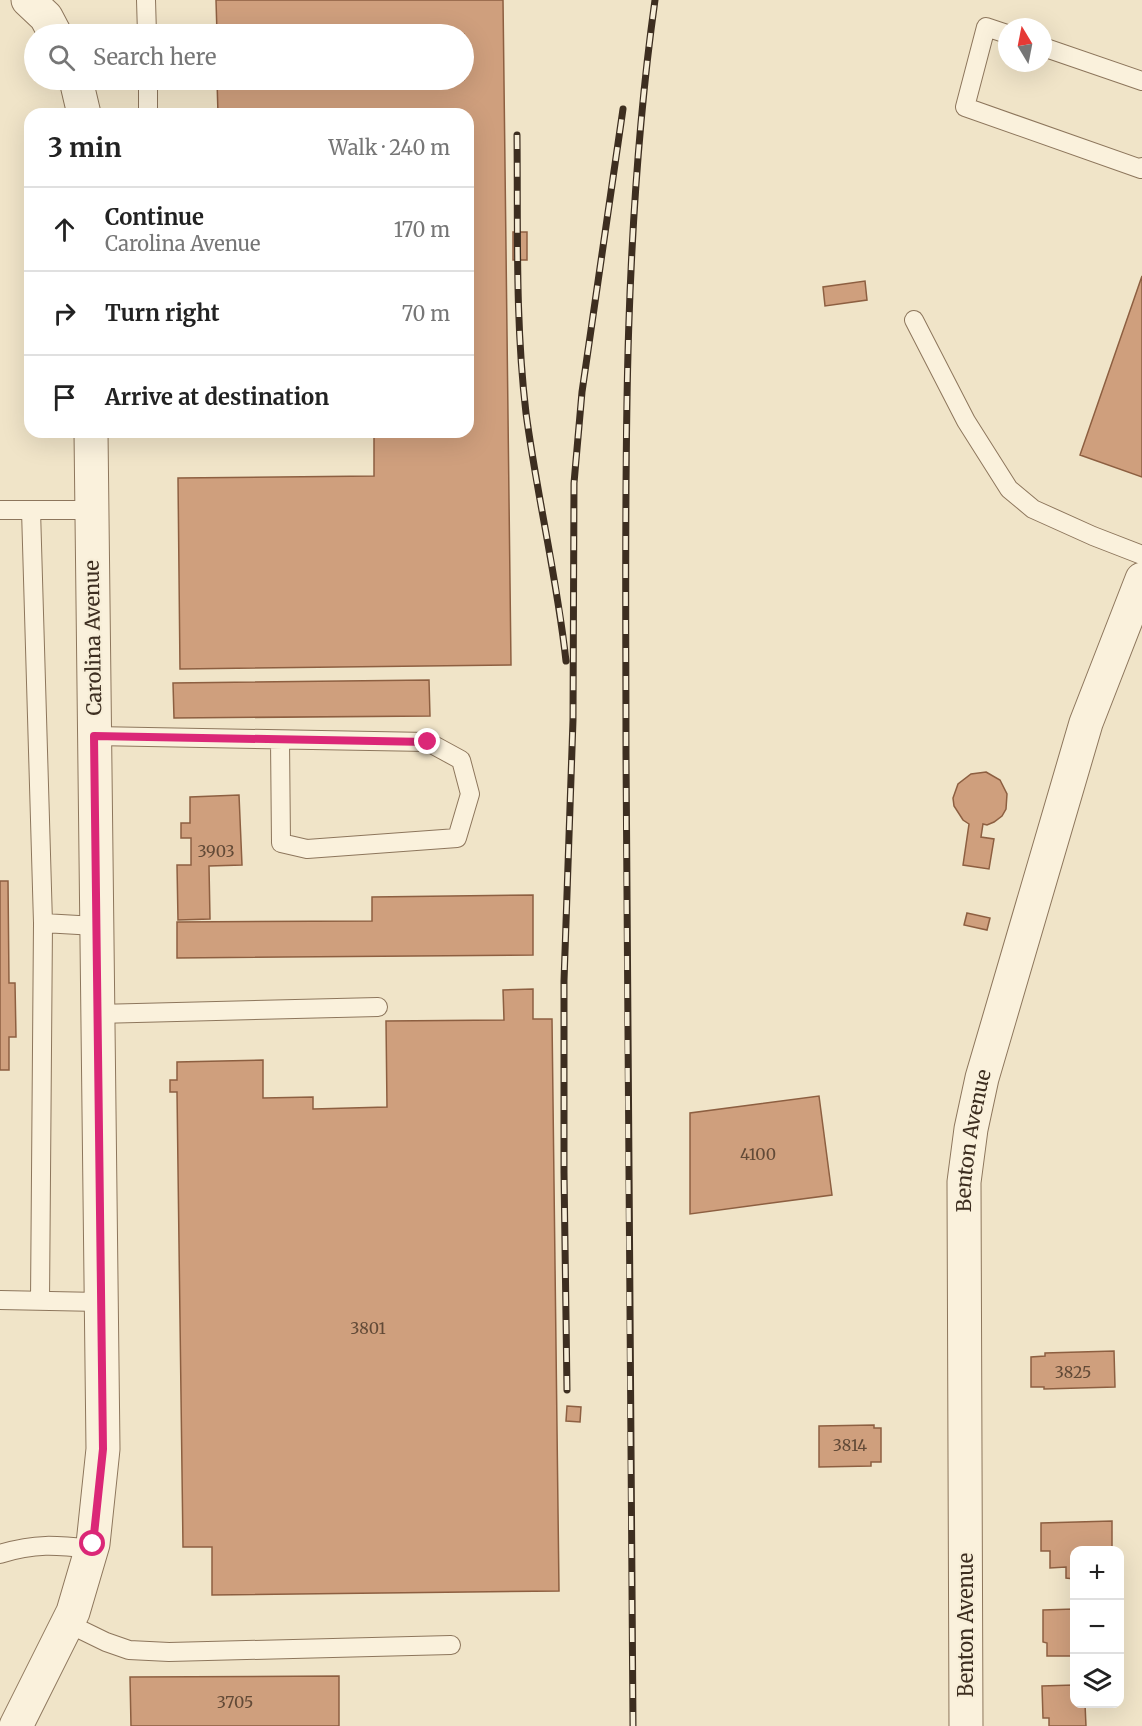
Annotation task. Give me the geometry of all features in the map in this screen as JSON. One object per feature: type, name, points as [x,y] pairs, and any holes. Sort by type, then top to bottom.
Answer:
[{"type":"street","points":[[28,0],[46,17],[50,24]]},
{"type":"street","points":[[78,90],[83,108]]},
{"type":"street","name":"Carolina Avenue","points":[[16,1726],[73,1612],[92,1549],[103,1449],[91,438]]},
{"type":"street","name":"Benton Avenue","points":[[966,1726],[964,1182],[971,1129],[981,1078],[1086,723],[1142,579]]},
{"type":"lane","points":[[146,0],[147,24]]},
{"type":"lane","points":[[998,31],[986,27],[965,107],[1141,169],[1142,167]]},
{"type":"lane","points":[[1052,50],[1142,81]]},
{"type":"lane","points":[[148,90],[148,108]]},
{"type":"lane","points":[[914,320],[966,421],[1009,489],[1033,509],[1142,555]]},
{"type":"lane","points":[[0,510],[92,510]]},
{"type":"lane","points":[[31,510],[43,923],[40,1301]]},
{"type":"lane","points":[[94,736],[428,742],[461,759],[470,794],[457,838],[307,849],[281,843],[280,740]]},
{"type":"lane","points":[[43,923],[96,926]]},
{"type":"lane","points":[[97,1014],[378,1007]]},
{"type":"lane","points":[[0,1300],[100,1302]]},
{"type":"lane","points":[[0,1554],[25,1546],[45,1545],[92,1549]]},
{"type":"lane","points":[[67,1623],[106,1642],[129,1650],[169,1652],[451,1645]]},
{"type":"building","points":[[216,0],[503,0],[511,665],[180,669],[178,478],[374,476],[374,438],[474,438],[474,108],[218,108],[217,90],[474,90],[474,24],[217,24]]},
{"type":"building","points":[[513,232],[527,232],[527,260],[513,260]]},
{"type":"building","points":[[1142,276],[1142,477],[1080,455]]},
{"type":"building","points":[[865,281],[867,300],[825,306],[823,287]]},
{"type":"building","points":[[429,680],[430,716],[174,718],[173,683]]},
{"type":"building","points":[[986,772],[1000,780],[1007,794],[1006,809],[1002,816],[987,825],[983,824],[981,837],[994,839],[989,869],[963,865],[969,824],[963,820],[954,806],[953,798],[958,784],[971,774]]},
{"type":"building","points":[[239,795],[242,865],[209,866],[210,919],[178,920],[177,865],[191,865],[191,838],[181,838],[181,823],[190,823],[190,797]]},
{"type":"building","points":[[0,881],[8,881],[9,983],[15,983],[16,1037],[9,1037],[9,1070],[0,1070]]},
{"type":"building","points":[[533,895],[533,955],[177,958],[177,922],[372,921],[372,897]]},
{"type":"building","points":[[967,913],[990,918],[987,930],[964,925]]},
{"type":"building","points":[[533,989],[533,1019],[552,1019],[559,1591],[212,1595],[212,1547],[183,1547],[177,1092],[170,1092],[170,1080],[177,1080],[177,1062],[263,1060],[263,1098],[313,1097],[313,1109],[387,1107],[386,1021],[504,1020],[503,990]]},
{"type":"building","points":[[819,1096],[832,1195],[690,1214],[690,1113]]},
{"type":"building","points":[[1114,1351],[1115,1387],[1044,1389],[1044,1387],[1031,1387],[1031,1357],[1045,1356],[1045,1353]]},
{"type":"building","points":[[567,1406],[581,1407],[580,1422],[566,1421]]},
{"type":"building","points":[[874,1425],[874,1428],[881,1428],[881,1462],[871,1462],[871,1466],[819,1467],[819,1426]]},
{"type":"building","points":[[1112,1521],[1112,1546],[1070,1546],[1070,1578],[1066,1578],[1066,1567],[1050,1568],[1050,1551],[1041,1551],[1041,1523]]},
{"type":"building","points":[[1070,1609],[1070,1656],[1047,1656],[1047,1643],[1043,1642],[1043,1610]]},
{"type":"building","points":[[339,1676],[339,1726],[131,1726],[130,1677]]},
{"type":"building","points":[[1070,1685],[1070,1708],[1085,1708],[1086,1726],[1049,1726],[1049,1718],[1043,1718],[1042,1686]]},
{"type":"railway","points":[[633,1726],[627,997],[627,376],[636,188],[655,0]]},
{"type":"railway","points":[[567,1390],[564,981],[573,720],[574,483],[582,392],[623,109]]},
{"type":"railway","points":[[517,135],[518,274],[522,378],[566,661]]},
{"type":"route","points":[[93,1544],[103,1449],[94,736],[428,742]]}]
